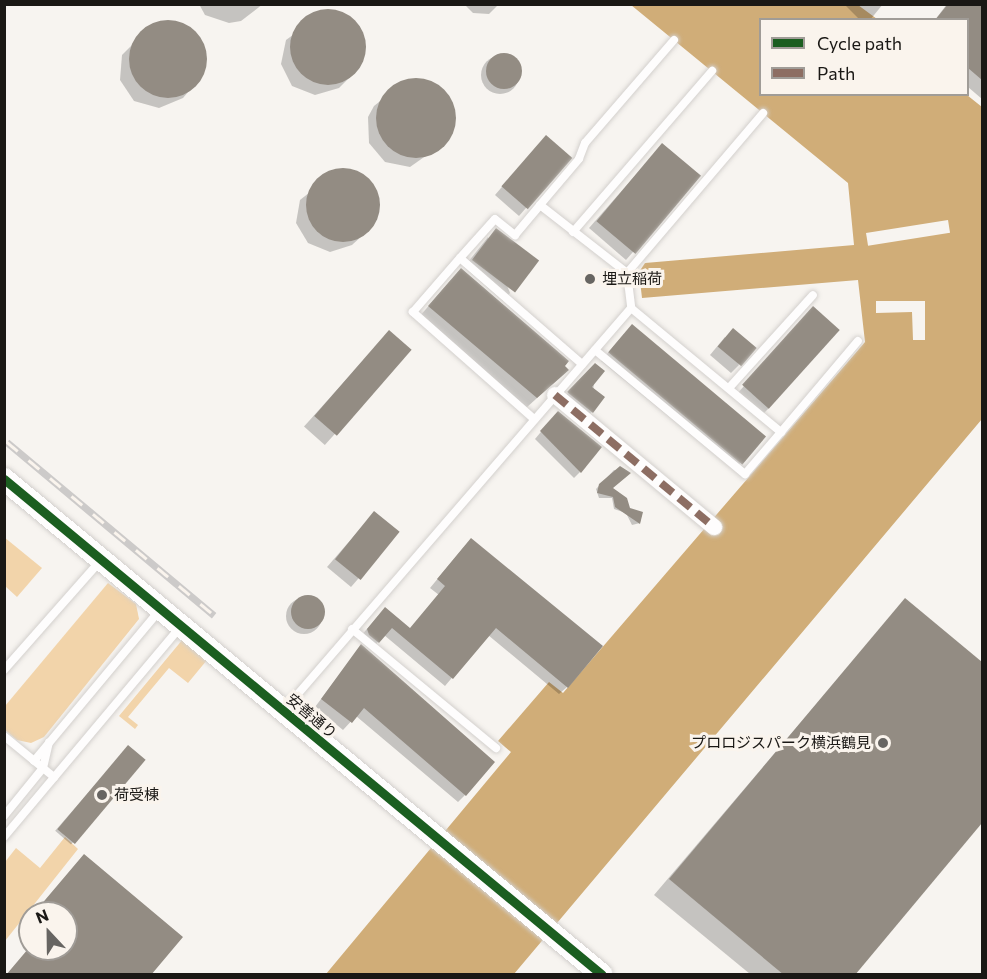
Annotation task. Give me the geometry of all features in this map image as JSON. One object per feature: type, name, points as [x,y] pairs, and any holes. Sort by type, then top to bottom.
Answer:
[{"type":"street","points":[[555,395],[714,527]]},
{"type":"street","name":"安善通り","points":[[4,479],[601,975]]},
{"type":"lane","points":[[534,419],[413,312],[495,219],[515,235],[579,159],[585,143],[674,40]]},
{"type":"lane","points":[[573,232],[712,71]]},
{"type":"lane","points":[[627,273],[763,113]]},
{"type":"lane","points":[[540,205],[627,273],[631,308],[781,432]]},
{"type":"lane","points":[[460,258],[582,364]]},
{"type":"lane","points":[[729,388],[813,295]]},
{"type":"lane","points":[[283,711],[631,308]]},
{"type":"lane","points":[[594,350],[745,474],[858,341]]},
{"type":"lane","points":[[4,670],[101,560]]},
{"type":"lane","points":[[34,761],[160,609]]},
{"type":"lane","points":[[4,837],[181,627]]},
{"type":"lane","points":[[352,629],[496,748]]},
{"type":"lane","points":[[4,736],[54,777]]},
{"type":"lane","points":[[4,816],[43,768],[50,742]]},
{"type":"shaded area","points":[[631,5],[858,5],[876,18],[759,18],[759,96],[968,96],[982,107],[982,419],[514,974],[326,974],[511,752],[498,741],[549,682],[563,693],[865,342],[858,280],[642,298],[639,272],[645,263],[854,245],[848,183]]},
{"type":"shaded area","points":[[4,537],[42,568],[17,597],[5,586]]},
{"type":"shaded area","points":[[108,583],[136,604],[139,619],[44,737],[31,743],[17,740],[5,730],[5,706]]},
{"type":"shaded area","points":[[183,639],[207,660],[188,683],[169,668],[128,717],[138,725],[135,729],[119,716]]},
{"type":"shaded area","points":[[65,837],[78,849],[37,901],[18,901],[18,925],[5,941],[5,862],[16,848],[40,868]]},
{"type":"pier","points":[[948,220],[950,233],[868,246],[866,233]]},
{"type":"pier","points":[[876,301],[925,301],[925,340],[913,340],[912,312],[876,313]]},
{"type":"building","points":[[948,4],[982,4],[982,80],[969,69],[969,18],[937,18]]},
{"type":"building","points":[[328,9],[342,12],[355,20],[363,33],[366,47],[363,61],[355,74],[342,82],[328,85],[314,82],[301,74],[293,61],[290,47],[293,33],[301,20],[314,12]]},
{"type":"building","points":[[168,20],[183,23],[200,37],[207,59],[204,74],[190,91],[168,98],[153,95],[136,81],[129,59],[132,44],[146,27]]},
{"type":"building","points":[[504,53],[516,59],[522,71],[516,83],[504,89],[492,83],[486,71],[492,59]]},
{"type":"building","points":[[416,78],[431,81],[444,90],[453,103],[456,118],[453,133],[444,146],[431,155],[416,158],[401,155],[388,146],[379,133],[376,118],[379,103],[388,90],[401,81]]},
{"type":"building","points":[[546,135],[572,158],[528,209],[501,186]]},
{"type":"building","points":[[662,143],[701,176],[636,254],[596,221]]},
{"type":"building","points":[[343,168],[364,174],[374,184],[380,205],[374,226],[364,236],[343,242],[322,236],[312,226],[306,205],[312,184],[322,174]]},
{"type":"building","points":[[496,228],[539,260],[515,292],[472,260]]},
{"type":"building","points":[[461,268],[569,361],[565,366],[569,370],[537,398],[428,306]]},
{"type":"building","points":[[813,306],[840,330],[769,409],[742,385]]},
{"type":"building","points":[[632,324],[766,436],[742,465],[608,352]]},
{"type":"building","points":[[733,328],[757,348],[741,366],[718,346]]},
{"type":"building","points":[[389,330],[412,350],[337,436],[314,416]]},
{"type":"building","points":[[595,363],[605,371],[592,387],[605,397],[593,413],[567,392]]},
{"type":"building","points":[[558,411],[602,447],[581,473],[540,431]]},
{"type":"building","points":[[620,466],[631,473],[613,488],[627,498],[630,508],[643,512],[640,524],[615,507],[613,497],[597,493],[599,484]]},
{"type":"building","points":[[374,511],[400,532],[361,580],[335,559]]},
{"type":"building","points":[[471,538],[603,646],[568,688],[496,628],[453,679],[392,628],[379,643],[369,635],[367,629],[385,607],[410,628],[445,586],[437,579]]},
{"type":"building","points":[[308,595],[320,600],[325,612],[320,624],[308,629],[296,624],[291,612],[296,600]]},
{"type":"building","name":"プロロジスパーク横浜鶴見","points":[[905,598],[982,662],[982,823],[855,975],[784,975],[669,879]]},
{"type":"building","points":[[361,644],[495,762],[466,796],[364,708],[352,723],[321,699]]},
{"type":"building","name":"荷受棟","points":[[128,745],[146,760],[75,844],[57,829]]},
{"type":"building","points":[[84,854],[183,937],[151,975],[6,975],[18,961],[78,961],[78,901],[44,901]]},
{"type":"railway","points":[[7,442],[214,615]]},
{"type":"marked path","points":[[555,395],[714,527]]},
{"type":"cycle path","points":[[4,479],[601,974]]},
{"type":"place","name":"埋立稲荷","points":[[590,279]]},
{"type":"place","name":"プロロジスパーク横浜鶴見","points":[[883,743]]},
{"type":"place","name":"荷受棟","points":[[102,795]]}]
